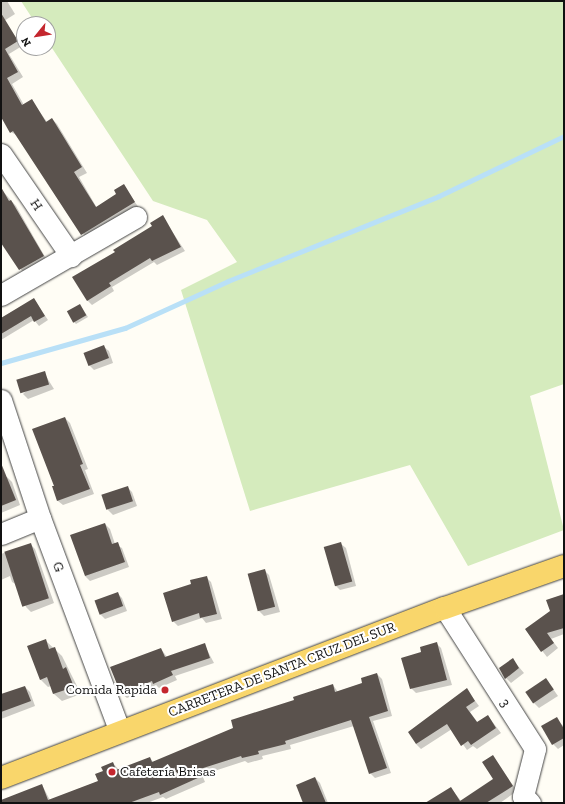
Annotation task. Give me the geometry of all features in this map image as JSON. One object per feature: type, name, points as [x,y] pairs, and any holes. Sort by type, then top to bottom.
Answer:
[{"type":"main road","name":"CARRETERA DE SANTA CRUZ DEL SUR","points":[[1,778],[445,608],[564,566]]},
{"type":"street","name":"H","points":[[1,154],[71,256]]},
{"type":"street","points":[[1,295],[71,256],[136,217]]},
{"type":"street","name":"G","points":[[1,400],[40,518],[120,732]]},
{"type":"street","points":[[1,534],[40,518]]},
{"type":"street","name":"3","points":[[445,608],[535,749],[522,801]]},
{"type":"green space","points":[[21,1],[564,1],[564,384],[530,396],[564,530],[468,566],[410,465],[250,511],[181,290],[237,262],[207,220],[153,201],[56,54],[56,16],[31,16]]},
{"type":"building","points":[[1,13],[16,38],[16,42],[5,49],[18,72],[7,78],[22,105],[32,99],[46,122],[52,118],[82,167],[74,172],[96,207],[116,194],[114,190],[124,184],[135,202],[81,235],[13,131],[10,133],[1,117]]},
{"type":"building","points":[[1,187],[9,201],[11,200],[44,256],[19,270],[1,243]]},
{"type":"building","points":[[163,215],[181,247],[152,261],[150,258],[109,283],[111,286],[87,301],[72,277],[115,252],[113,250],[152,226],[150,223]]},
{"type":"building","points":[[34,298],[45,316],[34,322],[31,316],[1,334],[1,318]]},
{"type":"building","points":[[80,304],[86,315],[73,323],[67,311]]},
{"type":"building","points":[[104,345],[109,358],[88,366],[83,353]]},
{"type":"building","points":[[45,371],[49,384],[20,393],[16,380]]},
{"type":"building","points":[[65,417],[83,464],[80,465],[90,489],[57,501],[52,486],[54,486],[32,429]]},
{"type":"building","points":[[1,463],[16,500],[1,506]]},
{"type":"building","points":[[128,486],[133,501],[106,510],[101,495]]},
{"type":"building","points":[[105,523],[112,544],[118,542],[125,562],[85,576],[70,535]]},
{"type":"building","points":[[341,542],[352,581],[335,586],[324,547]]},
{"type":"building","points":[[31,543],[49,598],[22,607],[4,552]]},
{"type":"building","points":[[265,569],[275,607],[258,611],[248,574]]},
{"type":"building","points":[[207,576],[217,614],[200,618],[199,613],[172,622],[163,593],[191,584],[190,580]]},
{"type":"building","points":[[118,592],[123,606],[100,615],[95,601]]},
{"type":"building","points":[[564,594],[564,628],[547,633],[554,643],[541,652],[525,629],[550,611],[546,600]]},
{"type":"building","points":[[46,639],[49,649],[55,647],[63,669],[66,667],[74,687],[53,694],[47,677],[40,680],[27,646]]},
{"type":"building","points":[[437,642],[447,680],[410,689],[401,658],[421,652],[420,647]]},
{"type":"building","points":[[205,643],[210,658],[171,671],[173,675],[153,684],[152,681],[121,694],[110,667],[161,648],[165,657]]},
{"type":"building","points":[[513,658],[519,668],[505,679],[499,668]]},
{"type":"building","points":[[377,673],[388,711],[369,717],[387,768],[369,774],[351,720],[285,741],[286,744],[258,751],[259,754],[242,758],[241,756],[197,770],[200,777],[160,795],[159,792],[129,803],[1,803],[1,800],[42,784],[48,800],[98,781],[95,774],[103,771],[101,767],[113,762],[116,770],[150,757],[152,762],[233,728],[231,720],[294,700],[293,697],[333,684],[335,692],[362,683],[361,678]]},
{"type":"building","points":[[546,678],[554,690],[533,704],[525,692]]},
{"type":"building","points":[[25,686],[31,701],[1,712],[1,694]]},
{"type":"building","points":[[467,688],[475,701],[466,707],[477,722],[488,715],[496,728],[471,745],[468,741],[461,746],[447,724],[416,744],[408,732]]},
{"type":"building","points":[[557,717],[564,729],[564,738],[552,745],[541,726]]},
{"type":"building","points":[[493,755],[513,786],[486,803],[425,803],[451,787],[460,801],[493,779],[482,762]]},
{"type":"building","points":[[315,777],[326,803],[303,803],[296,785]]},
{"type":"waterway","points":[[1,363],[125,328],[228,281],[439,196],[564,136]]},
{"type":"place","name":"Comida Rapida","points":[[165,690]]},
{"type":"place","name":"Cafetería Brisas","points":[[112,772]]}]
